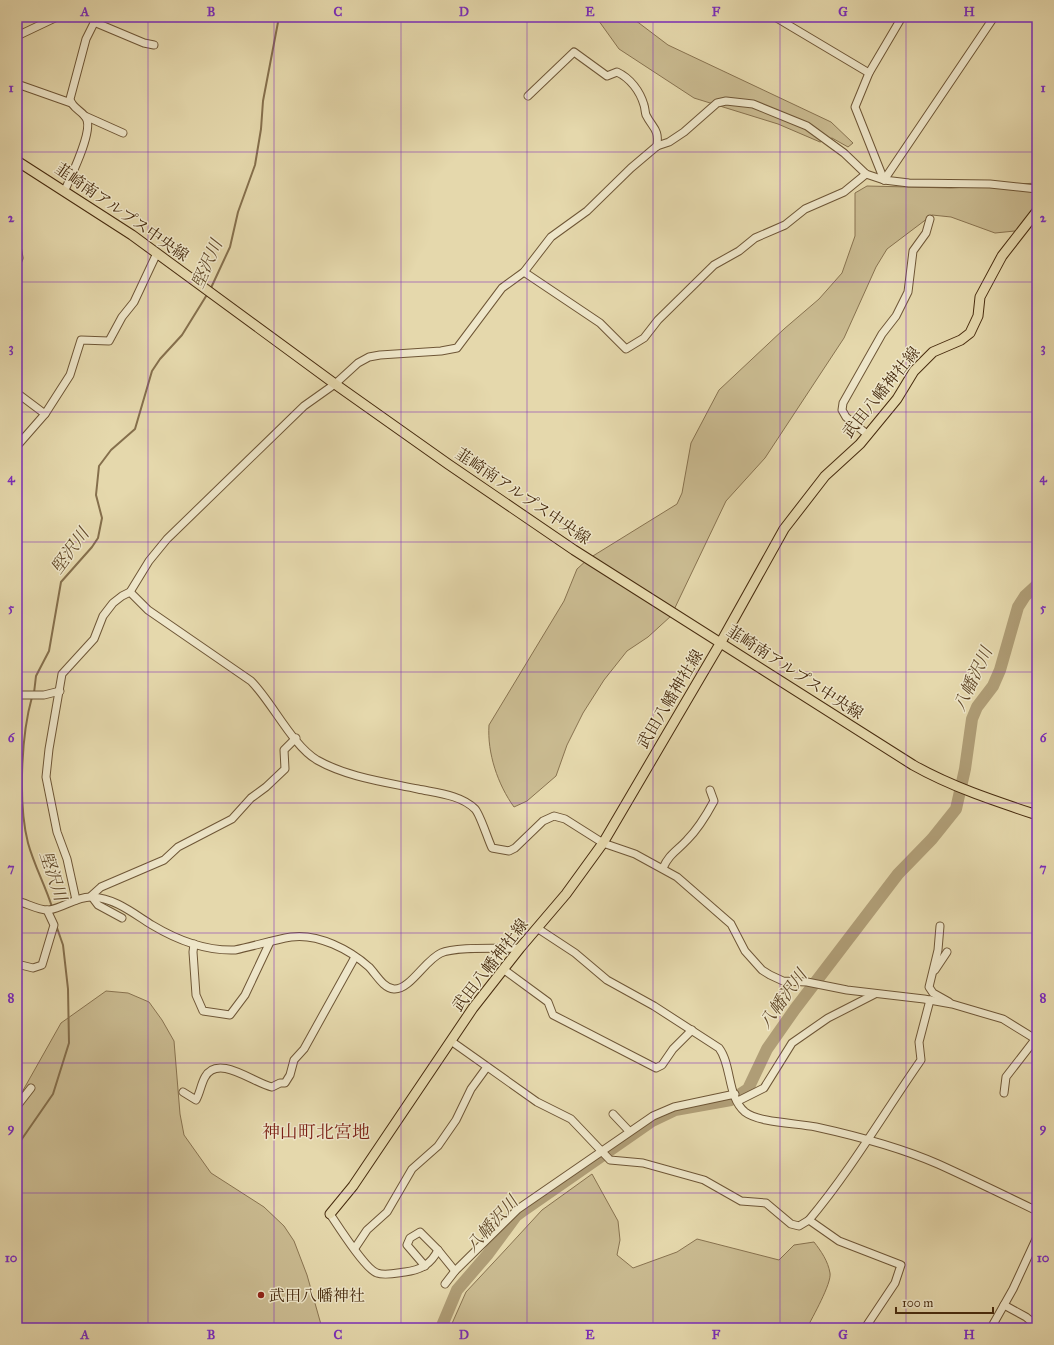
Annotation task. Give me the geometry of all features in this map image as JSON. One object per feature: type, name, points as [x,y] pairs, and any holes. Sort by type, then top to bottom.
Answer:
[{"type":"main road","name":"韮崎南アルプス中央線","points":[[17,161],[65,190],[157,253],[335,384],[448,464],[574,550],[903,759],[939,778],[996,802],[1037,815]]},
{"type":"main road","name":"武田八幡神社線","points":[[330,1214],[353,1186],[473,1008],[520,948],[566,894],[603,843],[721,642],[784,529],[825,476],[868,435],[897,399],[914,371],[933,352],[961,340],[970,332],[978,316],[980,297],[1002,256],[1037,211]]},
{"type":"street","points":[[17,36],[57,17]]},
{"type":"street","points":[[775,17],[869,74]]},
{"type":"street","points":[[884,180],[855,107],[869,74],[902,17]]},
{"type":"street","points":[[884,180],[994,17]]},
{"type":"street","points":[[70,103],[86,39],[95,20],[144,43],[154,45]]},
{"type":"street","points":[[528,96],[574,52],[607,76],[617,72],[623,75],[637,88],[644,104],[646,114],[658,134],[657,146]]},
{"type":"street","points":[[17,88],[20,85],[70,103],[85,116],[123,133]]},
{"type":"street","points":[[73,902],[67,859],[57,832],[46,777],[49,749],[62,674],[94,639],[103,616],[113,603],[130,592],[149,561],[167,539],[304,406],[335,384],[358,363],[369,357],[380,355],[441,351],[457,348],[464,341],[502,288],[524,272],[551,236],[587,211],[626,173],[657,146],[669,142],[684,132],[717,103],[737,101],[753,104],[808,126],[844,153],[866,174],[884,180],[909,183],[990,184],[1037,189]]},
{"type":"street","points":[[65,190],[83,149],[88,122],[85,116]]},
{"type":"street","points":[[524,272],[600,323],[626,349],[644,338],[658,320],[714,265],[739,250],[754,238],[786,225],[805,209],[844,192],[866,174]]},
{"type":"street","points":[[868,435],[846,417],[842,410],[843,403],[882,334],[896,316],[908,292],[913,251],[926,233],[930,219]]},
{"type":"street","points":[[17,246],[19,258],[17,263]]},
{"type":"street","points":[[17,446],[45,414],[70,375],[81,340],[109,341],[122,317],[136,297],[157,253]]},
{"type":"street","points":[[17,393],[45,414]]},
{"type":"street","points":[[130,592],[148,610],[251,680],[262,691],[296,738],[317,760],[366,779],[399,784],[458,799],[476,810],[492,848],[509,850],[514,848],[543,821],[554,816],[566,819],[603,843],[635,854],[663,868],[717,910],[731,924],[745,951],[762,970],[782,981],[807,982],[844,990],[930,1000],[952,1004],[1003,1019],[1036,1039],[1006,1077],[1004,1093]]},
{"type":"street","points":[[17,695],[44,696],[60,691]]},
{"type":"street","points":[[17,901],[47,910],[92,896],[102,887],[164,860],[178,847],[232,819],[251,798],[266,787],[284,768],[284,750],[296,738]]},
{"type":"street","points":[[663,868],[667,857],[688,839],[711,808],[714,801],[710,790]]},
{"type":"street","points":[[92,896],[98,905],[122,918]]},
{"type":"street","points":[[92,896],[123,907],[154,926],[194,944],[226,951],[292,937],[312,938],[323,941],[355,957],[369,967],[386,986],[394,989],[406,986],[427,963],[442,952],[457,950],[520,948]]},
{"type":"street","points":[[17,964],[33,968],[42,965],[54,925],[47,910]]},
{"type":"street","points":[[940,926],[938,950],[929,987],[932,993],[952,1004]]},
{"type":"street","points":[[537,928],[575,953],[607,980],[654,1006],[719,1048],[724,1055],[736,1098],[746,1113],[776,1121],[814,1126],[867,1140],[937,1164],[1037,1211]]},
{"type":"street","points":[[194,944],[193,952],[197,1001],[203,1011],[230,1015],[245,995],[270,942]]},
{"type":"street","points":[[931,978],[947,952]]},
{"type":"street","points":[[183,1092],[196,1100],[204,1078],[210,1070],[220,1068],[238,1071],[265,1086],[272,1087],[285,1083],[290,1075],[294,1060],[304,1049],[355,957]]},
{"type":"street","points":[[503,970],[548,1002],[553,1015],[656,1068],[662,1066],[673,1049],[692,1030]]},
{"type":"street","points":[[445,1284],[518,1209],[629,1131],[652,1116],[674,1107],[736,1098],[764,1088],[792,1043],[828,1018],[875,994]]},
{"type":"street","points":[[451,1041],[537,1102],[571,1119],[610,1160],[643,1163],[704,1180],[741,1201],[766,1203],[791,1224],[799,1226],[809,1220],[831,1194],[921,1060],[919,1042],[930,1000]]},
{"type":"street","points":[[355,1248],[367,1230],[387,1212],[412,1169],[438,1146],[456,1120],[471,1088],[487,1067]]},
{"type":"street","points":[[17,1106],[31,1088]]},
{"type":"street","points":[[613,1114],[629,1131]]},
{"type":"street","points":[[330,1214],[355,1248],[365,1265],[377,1274],[413,1271],[432,1261],[438,1250]]},
{"type":"street","points":[[809,1220],[839,1241],[901,1265],[895,1283],[865,1328]]},
{"type":"street","points":[[424,1266],[407,1245],[410,1238],[420,1232],[456,1271]]},
{"type":"street","points":[[991,1328],[1014,1289],[1037,1237]]},
{"type":"street","points":[[1004,1305],[1026,1317],[1037,1326]]},
{"type":"shaded area","points":[[596,17],[631,17],[668,45],[831,122],[853,143],[848,147],[832,138],[820,142],[778,124],[694,98],[619,49]]},
{"type":"shaded area","points":[[1037,183],[1037,214],[1015,231],[995,233],[951,217],[932,215],[887,249],[876,267],[844,338],[765,458],[726,501],[671,616],[648,637],[627,651],[604,680],[583,713],[567,745],[556,776],[527,801],[514,807],[503,789],[495,768],[490,747],[489,725],[564,601],[577,569],[588,559],[677,504],[682,493],[691,443],[719,390],[784,329],[819,299],[842,273],[855,236],[855,193],[867,186],[951,188]]},
{"type":"shaded area","points":[[106,991],[128,993],[149,1002],[162,1020],[174,1041],[180,1114],[184,1135],[211,1173],[264,1207],[284,1226],[294,1241],[307,1275],[322,1328],[17,1328],[17,1101],[61,1023]]},
{"type":"shaded area","points":[[592,1174],[618,1221],[620,1240],[617,1255],[633,1268],[677,1252],[697,1239],[779,1260],[794,1245],[814,1242],[826,1260],[830,1278],[825,1292],[807,1328],[450,1328],[466,1292],[542,1210]]},
{"type":"waterway","name":"堅沢川","points":[[210,290],[230,247],[238,212],[255,165],[261,129],[263,101],[279,17]]},
{"type":"waterway","name":"堅沢川","points":[[34,693],[36,676],[49,651],[61,582],[92,547],[98,538],[102,518],[96,495],[99,466],[111,450],[135,429],[152,371],[160,359],[182,335],[208,293]]},
{"type":"waterway","name":"八幡沢川","points":[[441,1328],[457,1290],[488,1254],[516,1216],[652,1121],[675,1110],[731,1100],[748,1089],[767,1049],[795,1009],[898,874],[932,839],[956,809],[965,769],[972,719],[977,707],[993,686],[1000,670],[1018,607],[1025,596],[1037,585]]},
{"type":"waterway","name":"堅沢川","points":[[32,697],[28,713],[23,750],[23,809],[28,843],[52,907]]},
{"type":"waterway","name":"堅沢川","points":[[17,1146],[53,1094],[69,1043],[68,989],[63,945],[56,925]]},
{"type":"place","name":"武田八幡神社","points":[[261,1295]]},
{"type":"district","name":"神山町北宮地","points":[[316,1132]]}]
